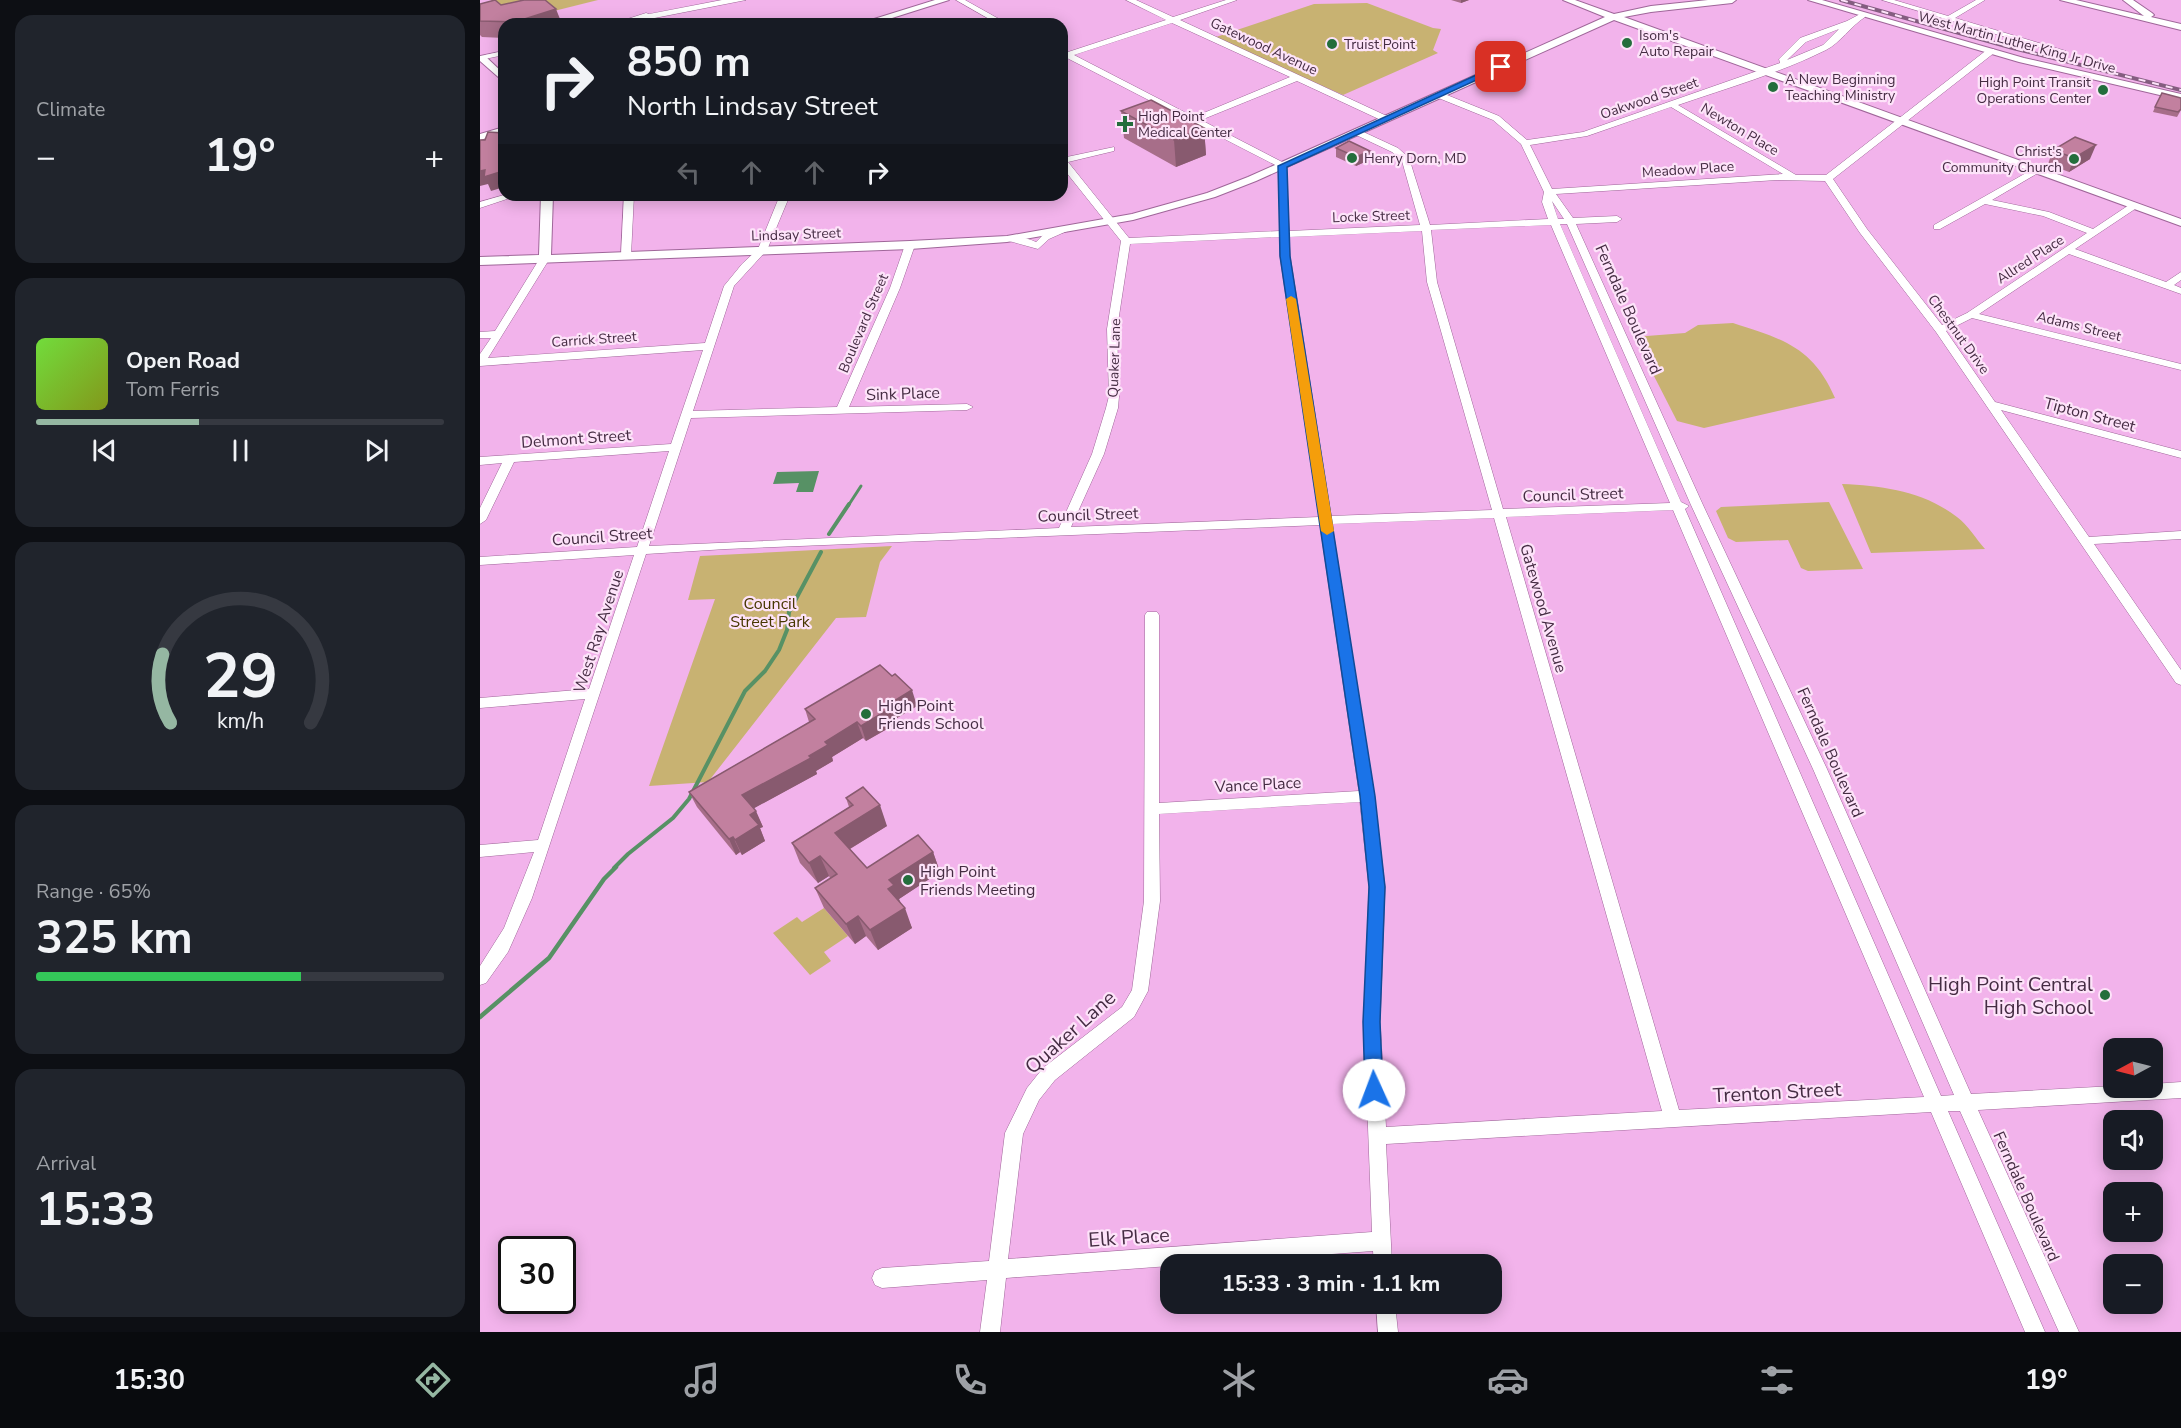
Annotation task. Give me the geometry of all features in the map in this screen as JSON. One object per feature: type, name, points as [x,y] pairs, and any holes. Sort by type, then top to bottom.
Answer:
[{"type":"main road","points":[[884,18],[945,0]]},
{"type":"main road","points":[[1567,0],[2181,223]]},
{"type":"main road","name":"Lindsay Street","points":[[480,261],[1007,239],[1112,221],[1213,194],[1283,166],[1613,17],[1673,3],[1732,0]]},
{"type":"main road","name":"West Martin Luther King Jr Drive","points":[[1812,0],[1991,51],[2181,97]]},
{"type":"main road","points":[[2064,0],[2178,26]]},
{"type":"main road","points":[[2115,13],[2132,11],[2130,3]]},
{"type":"main road","points":[[2130,3],[2178,26]]},
{"type":"main road","points":[[481,57],[498,73]]},
{"type":"main road","points":[[480,137],[498,132]]},
{"type":"main road","points":[[545,258],[547,201]]},
{"type":"street","points":[[641,18],[700,0]]},
{"type":"street","points":[[643,18],[706,4],[741,0]]},
{"type":"street","points":[[960,0],[993,18]]},
{"type":"street","name":"Gatewood Avenue","points":[[1130,0],[1386,118]]},
{"type":"street","points":[[1068,54],[1233,0]]},
{"type":"street","points":[[1886,0],[2062,51]]},
{"type":"street","points":[[1949,18],[1981,0]]},
{"type":"street","name":"Oakwood Street","points":[[1778,65],[1803,40],[1862,15]]},
{"type":"street","name":"Oakwood Street","points":[[1525,143],[1584,134],[1765,72],[1826,47],[1850,22]]},
{"type":"street","points":[[1828,178],[1991,51]]},
{"type":"street","points":[[481,57],[498,54]]},
{"type":"street","points":[[1068,57],[1283,166],[1284,234],[1294,319],[1367,796],[1377,908],[1372,1022],[1382,1254]]},
{"type":"street","points":[[1194,120],[1296,78]]},
{"type":"street","name":"Ferndale Boulevard","points":[[1439,95],[1496,118],[1525,143],[1549,192],[1560,203],[1570,221],[1697,505],[1820,770],[2069,1332]]},
{"type":"street","name":"Newton Place","points":[[1673,105],[1794,177]]},
{"type":"street","name":"Gatewood Avenue","points":[[1357,132],[1395,150],[1405,158],[1426,228],[1432,282],[1673,1120]]},
{"type":"street","points":[[1068,160],[1112,149]]},
{"type":"street","points":[[1068,168],[1126,241]]},
{"type":"street","points":[[1937,227],[2035,171]]},
{"type":"street","name":"Meadow Place","points":[[1549,192],[1794,177],[1828,178]]},
{"type":"street","name":"Chestnut Drive","points":[[1828,178],[1863,231],[1940,330],[2181,680]]},
{"type":"street","name":"Ferndale Boulevard","points":[[1549,192],[1548,202],[1554,222],[2035,1332]]},
{"type":"street","points":[[480,205],[498,200]]},
{"type":"street","points":[[626,255],[629,201]]},
{"type":"street","name":"West Ray Avenue","points":[[480,978],[497,958],[511,935],[544,845],[729,286],[762,250],[782,201]]},
{"type":"street","points":[[1986,201],[2046,214],[2095,232]]},
{"type":"street","name":"Allred Place","points":[[1940,330],[1971,315],[2132,207]]},
{"type":"street","name":"Locke Street","points":[[1126,241],[1617,219]]},
{"type":"street","name":"Quaker Lane","points":[[1063,532],[1098,454],[1112,408],[1114,396],[1112,328],[1124,268],[1126,241]]},
{"type":"street","name":"Boulevard Street","points":[[841,412],[895,288],[910,244]]},
{"type":"street","points":[[2068,250],[2181,291]]},
{"type":"street","points":[[480,363],[545,258]]},
{"type":"street","points":[[2167,286],[2181,275]]},
{"type":"street","name":"Adams Street","points":[[1971,315],[2181,368]]},
{"type":"street","points":[[480,335],[497,334]]},
{"type":"street","name":"Carrick Street","points":[[480,363],[709,346]]},
{"type":"street","name":"Tipton Street","points":[[1991,404],[2181,455]]},
{"type":"street","name":"Sink Place","points":[[841,412],[967,407]]},
{"type":"street","points":[[687,415],[841,412]]},
{"type":"street","name":"Delmont Street","points":[[480,461],[675,447]]},
{"type":"street","points":[[480,520],[509,460]]},
{"type":"street","name":"Council Street","points":[[480,561],[726,545],[1697,505]]},
{"type":"street","points":[[2085,541],[2181,535]]},
{"type":"street","name":"Quaker Lane","points":[[990,1332],[1014,1133],[1022,1113],[1049,1074],[1128,1012],[1140,991],[1152,901],[1152,615]]},
{"type":"street","points":[[480,702],[595,693]]},
{"type":"street","name":"Vance Place","points":[[1151,809],[1367,796]]},
{"type":"street","points":[[480,851],[544,845]]},
{"type":"street","name":"Trenton Street","points":[[1376,1136],[1936,1106],[1966,1102],[2181,1090]]},
{"type":"street","name":"Elk Place","points":[[882,1278],[1380,1241]]},
{"type":"street","points":[[1387,1314],[1388,1332]]},
{"type":"green space","points":[[491,0],[598,0],[526,18],[507,15]]},
{"type":"green space","name":"Truist Point","points":[[1367,3],[1441,29],[1433,50],[1438,53],[1343,95],[1213,38],[1314,4]]},
{"type":"green space","points":[[1733,323],[1767,334],[1794,347],[1817,367],[1835,398],[1704,428],[1677,421],[1634,337],[1685,333],[1698,325]]},
{"type":"green space","points":[[1842,484],[1888,488],[1931,501],[1961,520],[1985,549],[1871,553]]},
{"type":"green space","points":[[1829,502],[1863,569],[1808,571],[1801,568],[1788,540],[1736,542],[1728,538],[1716,511],[1721,507]]},
{"type":"green space","name":"Council Street Park","points":[[892,546],[880,562],[866,617],[836,618],[708,782],[649,786],[715,599],[688,600],[700,556]]},
{"type":"green space","points":[[824,908],[848,936],[824,952],[831,961],[810,975],[773,933],[797,917],[802,922]]},
{"type":"shaded area","points":[[819,471],[813,492],[796,492],[799,483],[773,484],[777,472]]},
{"type":"building","points":[[495,0],[501,5],[524,0],[545,0],[556,9],[528,18],[498,18],[498,22],[480,21],[480,4]]},
{"type":"building","points":[[2162,93],[2181,98],[2181,109],[2178,112],[2155,107]]},
{"type":"building","points":[[1151,100],[1204,128],[1174,140],[1121,111]]},
{"type":"building","points":[[488,132],[498,133],[498,173],[484,177],[485,170],[480,171],[480,140],[485,140]]},
{"type":"building","points":[[2075,137],[2096,145],[2074,158],[2053,150]]},
{"type":"building","points":[[1349,141],[1370,151],[1356,157],[1336,148]]},
{"type":"building","points":[[880,665],[892,676],[895,674],[912,690],[886,706],[889,709],[861,726],[857,722],[825,742],[828,745],[809,756],[811,758],[742,795],[756,811],[750,815],[759,825],[735,840],[733,837],[729,839],[689,792],[815,719],[805,709]]},
{"type":"building","points":[[863,787],[880,805],[835,833],[867,868],[918,835],[933,852],[889,880],[894,885],[888,889],[905,908],[870,930],[858,916],[846,924],[815,888],[837,874],[820,856],[809,863],[792,843],[853,805],[846,798]]},
{"type":"waterway","points":[[848,506],[861,486]]},
{"type":"waterway","points":[[829,534],[849,504]]},
{"type":"waterway","points":[[614,868],[673,818],[689,799],[745,691],[765,671],[779,650],[787,630],[789,612],[821,552]]},
{"type":"waterway","points":[[480,1017],[549,958],[604,879],[616,867]]},
{"type":"railway","points":[[1841,0],[2013,48],[2181,90]]},
{"type":"slow traffic","points":[[1291,299],[1327,531]]},
{"type":"place","name":"Isom's Auto Repair","points":[[1627,43]]},
{"type":"place","name":"Truist Point","points":[[1332,44]]},
{"type":"place","name":"A New Beginning Teaching Ministry","points":[[1773,87]]},
{"type":"place","name":"High Point Transit Operations Center","points":[[2103,90]]},
{"type":"place","name":"High Point Medical Center","points":[[1125,124]]},
{"type":"place","name":"Henry Dorn, MD","points":[[1352,158]]},
{"type":"place","name":"Christ's Community Church","points":[[2074,159]]},
{"type":"place","name":"High Point Friends School","points":[[866,714]]},
{"type":"place","name":"High Point Friends Meeting","points":[[908,880]]},
{"type":"place","name":"High Point Central High School","points":[[2105,995]]},
{"type":"route","points":[[1374,1090],[1372,1022],[1377,887],[1367,796],[1285,256],[1283,166],[1501,67]]}]
